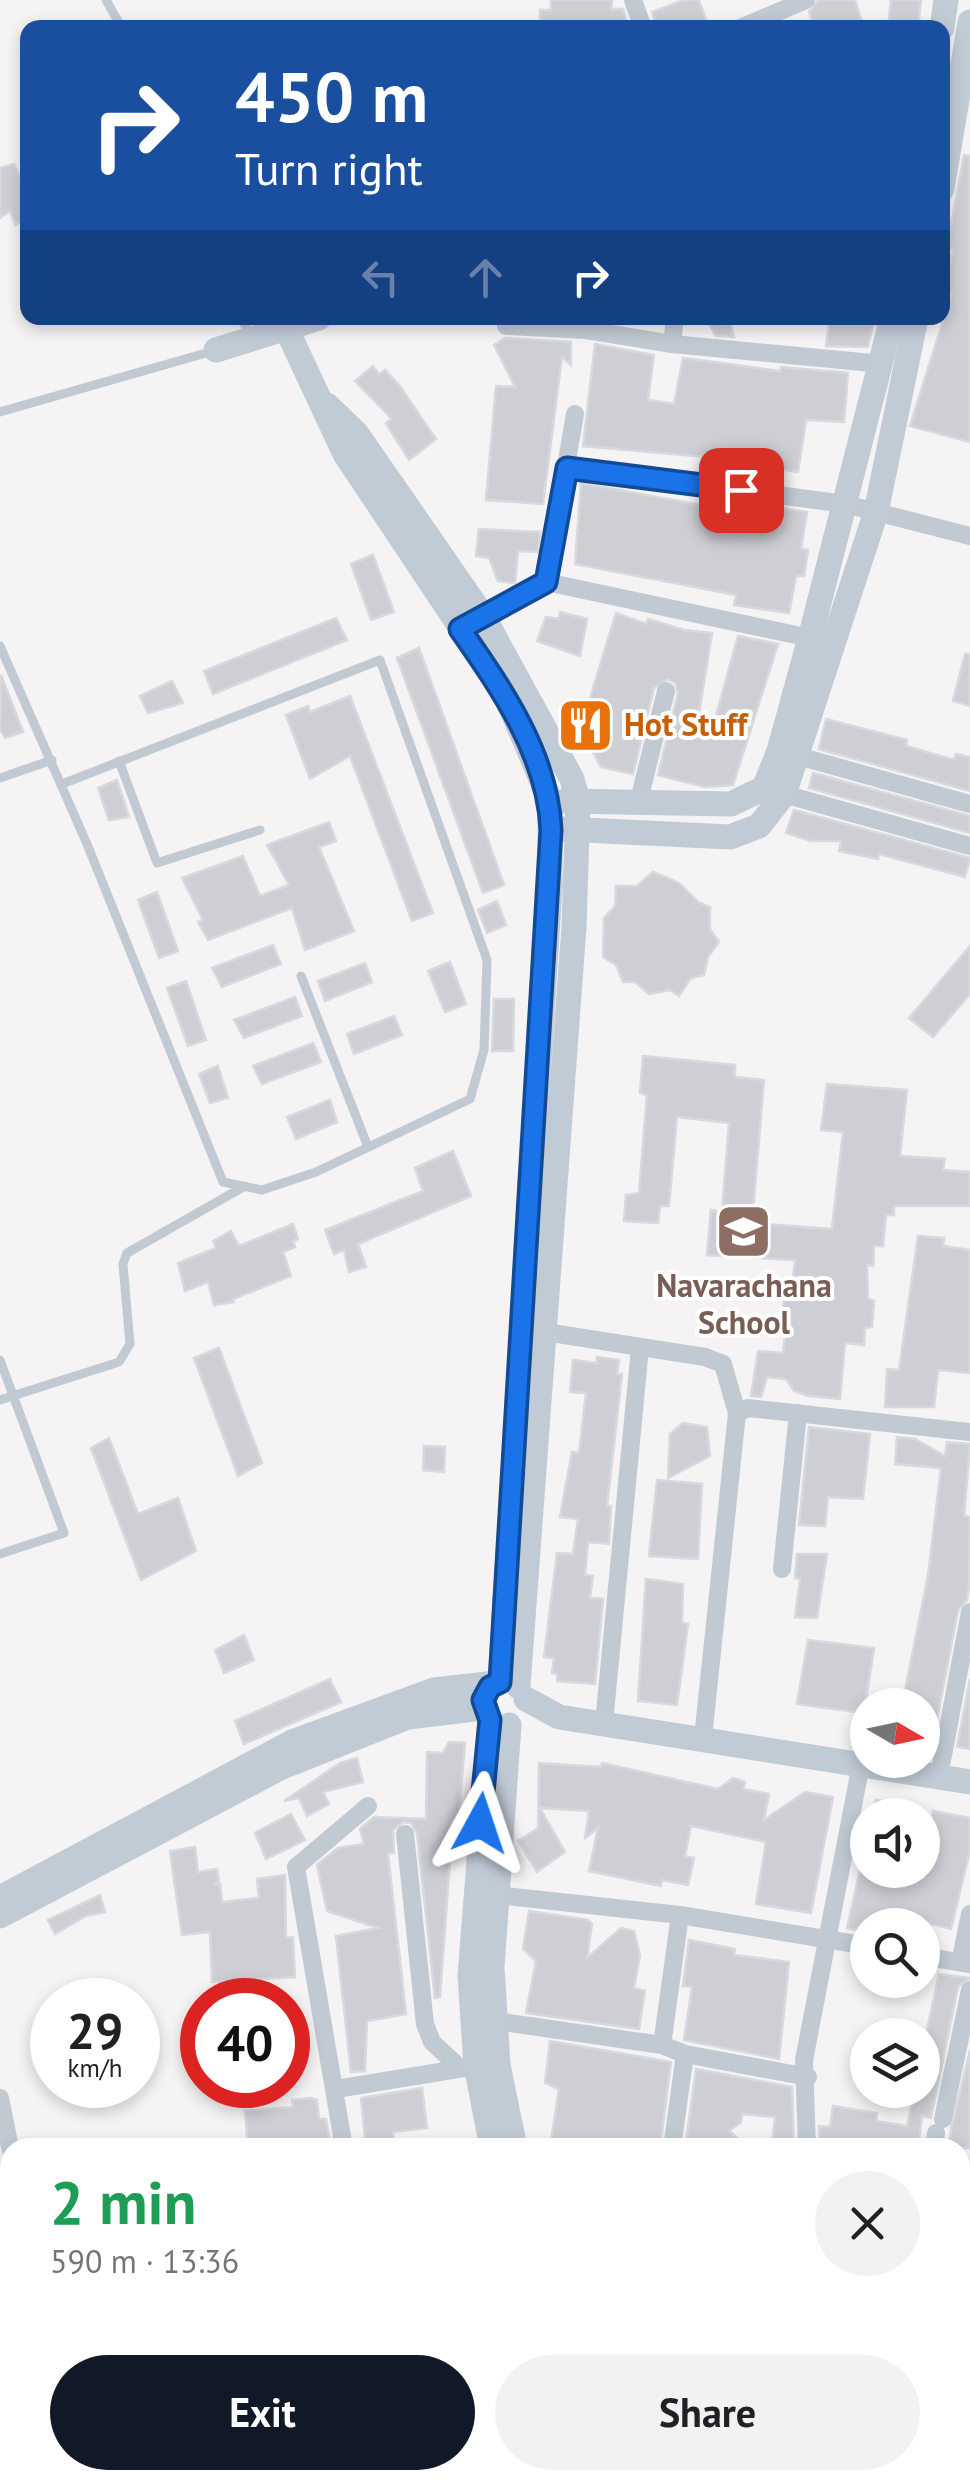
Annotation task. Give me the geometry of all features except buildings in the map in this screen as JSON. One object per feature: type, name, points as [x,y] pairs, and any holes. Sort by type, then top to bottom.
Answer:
[{"type":"street","points":[[759,20],[806,0]]},
{"type":"street","points":[[950,150],[959,61],[970,22]]},
{"type":"street","points":[[216,350],[247,328],[286,330],[300,325]]},
{"type":"street","points":[[672,344],[674,325]]},
{"type":"street","points":[[789,754],[810,638],[891,325]]},
{"type":"street","points":[[551,830],[578,828],[730,837],[759,826],[876,512],[915,325]]},
{"type":"street","points":[[506,326],[586,330],[672,344],[883,364]]},
{"type":"street","points":[[286,330],[345,454],[472,622],[572,778],[578,801],[540,1220],[510,1687],[524,1713],[499,1719]]},
{"type":"street","points":[[546,582],[575,414]]},
{"type":"street","points":[[567,468],[845,504],[970,536]]},
{"type":"street","points":[[472,622],[546,582],[810,638]]},
{"type":"street","points":[[472,622],[550,800],[540,1220],[544,1332],[510,1687]]},
{"type":"street","points":[[639,800],[666,691]]},
{"type":"street","points":[[789,754],[970,804]]},
{"type":"street","points":[[550,800],[731,804],[774,791],[970,846]]},
{"type":"street","points":[[544,1332],[722,1364],[736,1413],[703,1738]]},
{"type":"street","points":[[604,1723],[640,1348]]},
{"type":"street","points":[[736,1413],[748,1408],[970,1432]]},
{"type":"street","points":[[782,1569],[798,1414]]},
{"type":"street","points":[[940,1771],[970,1612]]},
{"type":"street","points":[[490,2138],[478,2065],[470,1976],[485,1894],[499,1719],[485,1693],[510,1687]]},
{"type":"street","points":[[0,1916],[292,1742],[377,1708],[434,1690],[510,1687],[559,1717]]},
{"type":"street","points":[[0,1898],[184,1809],[400,1720],[559,1717],[850,1762]]},
{"type":"street","points":[[940,1776],[970,1782]]},
{"type":"street","points":[[807,2138],[808,2077],[804,2060],[858,1778]]},
{"type":"street","points":[[343,2138],[296,1867],[368,1806]]},
{"type":"street","points":[[405,1834],[425,2024],[432,2042],[478,2065],[511,2138]]},
{"type":"street","points":[[485,1894],[680,1916],[850,1943]]},
{"type":"street","points":[[478,2065],[496,2021],[485,1894]]},
{"type":"street","points":[[940,1959],[965,1963],[970,1914]]},
{"type":"street","points":[[662,2045],[680,1916]]},
{"type":"street","points":[[938,2133],[970,1990]]},
{"type":"street","points":[[496,2021],[662,2045],[685,2054],[808,2077]]},
{"type":"street","points":[[673,2138],[685,2054]]},
{"type":"street","points":[[336,2089],[478,2065]]},
{"type":"street","points":[[0,2098],[8,2138]]},
{"type":"lane","points":[[0,412],[216,350]]},
{"type":"lane","points":[[0,646],[62,784],[223,1182],[262,1190],[316,1172],[470,1098],[484,1050],[486,960],[380,660],[62,784]]},
{"type":"lane","points":[[0,778],[52,760]]},
{"type":"lane","points":[[119,760],[157,863],[260,830]]},
{"type":"lane","points":[[301,976],[368,1147]]},
{"type":"lane","points":[[0,1400],[119,1362],[126,1355],[127,1252],[245,1186]]},
{"type":"lane","points":[[0,1360],[64,1533],[0,1554]]},
{"type":"place","name":"Hot Stuff","points":[[585,725]]},
{"type":"place","name":"Navarachana School","points":[[744,1232]]},
{"type":"route","points":[[480,1823],[490,1720],[483,1700],[490,1687],[500,1682],[551,830],[550,800],[505,694],[460,629],[546,582],[567,468],[741,490]]}]
